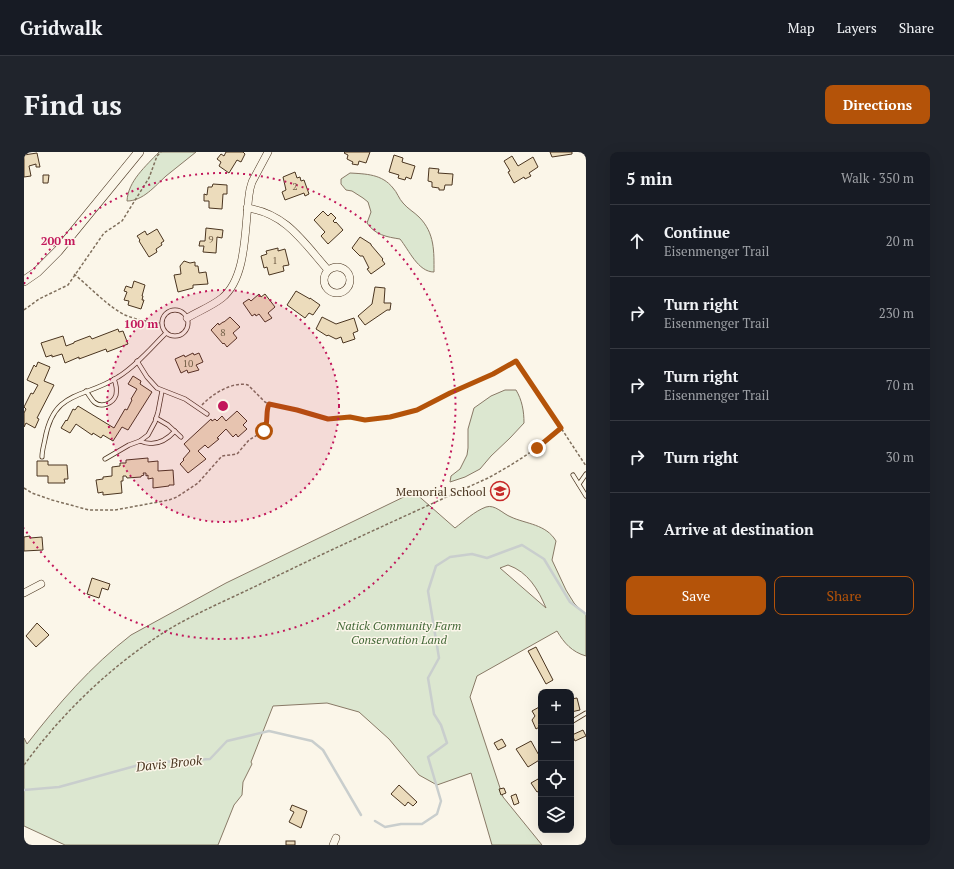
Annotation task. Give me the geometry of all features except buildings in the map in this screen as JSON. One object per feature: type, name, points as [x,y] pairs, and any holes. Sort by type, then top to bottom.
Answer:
[{"type":"street","points":[[24,281],[37,272],[58,251],[139,152]]},
{"type":"street","points":[[187,318],[221,298],[228,292],[234,283],[241,265],[247,208],[252,182],[268,152]]},
{"type":"street","points":[[247,208],[266,212],[286,223],[328,270]]},
{"type":"street","points":[[24,593],[41,584]]},
{"type":"street","points":[[333,845],[336,838]]},
{"type":"lane","points":[[174,310],[183,313],[187,318],[188,326],[182,335],[174,337],[166,333],[164,330],[162,323],[165,315],[174,310]]},
{"type":"lane","points":[[42,457],[47,427],[56,411],[64,401],[114,379],[137,361],[166,333]]},
{"type":"lane","points":[[137,361],[152,384],[162,391],[185,399],[207,414]]},
{"type":"lane","points":[[86,391],[94,402],[98,404],[107,404],[111,402],[116,394],[114,379]]},
{"type":"lane","points":[[105,459],[129,445],[140,441],[148,435],[156,418],[162,391]]},
{"type":"lane","points":[[156,418],[168,425],[181,437]]},
{"type":"lane","points":[[140,441],[148,444],[159,442],[165,440],[174,431]]},
{"type":"lane","points":[[579,484],[586,474]]},
{"type":"lane","points":[[573,475],[586,496]]},
{"type":"lane","points":[[574,720],[586,713]]},
{"type":"path","points":[[24,310],[39,299],[68,285],[74,274],[104,233],[122,221],[148,178],[157,156],[161,152]]},
{"type":"path","points":[[74,274],[124,314],[141,320],[162,323]]},
{"type":"path","points":[[200,408],[206,400],[218,392],[241,384],[248,385],[265,402],[269,404],[328,419],[350,417],[365,420],[390,417],[417,410],[450,393],[493,374],[516,361],[586,466]]},
{"type":"path","points":[[24,488],[32,493],[52,500],[97,510],[115,510],[169,500],[185,493],[198,483],[222,456],[237,454],[249,440],[264,431],[267,422],[266,414],[269,404]]},
{"type":"path","points":[[24,765],[46,737],[94,687],[139,650],[166,631],[196,614],[246,590],[488,478],[537,448],[561,428]]},
{"type":"green space","points":[[159,152],[196,152],[143,196],[127,201],[128,194],[134,180],[143,168]]},
{"type":"green space","points":[[350,173],[379,177],[389,183],[400,200],[424,223],[431,236],[434,257],[434,272],[423,268],[414,260],[400,239],[382,235],[370,227],[367,223],[371,212],[368,202],[352,191],[346,190],[341,184],[341,179]]},
{"type":"green space","points":[[505,390],[516,390],[520,398],[524,414],[524,423],[480,469],[465,477],[450,482],[451,476],[460,469],[467,455],[468,429],[474,408],[491,396]]},
{"type":"green space","name":"Natick Community Farm Conservation Land","points":[[414,492],[455,528],[470,516],[489,506],[496,508],[511,517],[535,525],[552,535],[556,541],[552,560],[566,590],[574,603],[586,615],[586,656],[569,646],[557,631],[477,676],[470,697],[503,797],[542,845],[492,845],[471,773],[437,785],[419,775],[389,739],[359,712],[327,703],[273,706],[251,762],[252,764],[243,782],[242,795],[234,805],[218,845],[65,845],[24,826],[24,738],[27,744],[76,686],[102,659],[131,635],[226,583]],"holes":[[[508,565],[515,568],[532,582],[540,594],[546,608],[500,568]]]},
{"type":"waterway","name":"Davis Brook","points":[[375,821],[385,827],[401,824],[422,824],[437,814],[441,801],[428,757],[447,743],[441,725],[434,714],[428,678],[439,658],[428,591],[436,566],[450,557],[472,554],[487,558],[522,545],[544,559],[570,602],[586,614]]},
{"type":"waterway","name":"Davis Brook","points":[[24,790],[59,787],[146,763],[210,759],[227,741],[269,731],[312,741],[323,750],[361,815]]},
{"type":"place","name":"Memorial School","points":[[500,491]]},
{"type":"route","points":[[264,431],[267,422],[266,414],[269,404],[328,419],[350,417],[375,420],[417,410],[450,393],[483,379],[516,361],[561,428],[537,448]]}]
